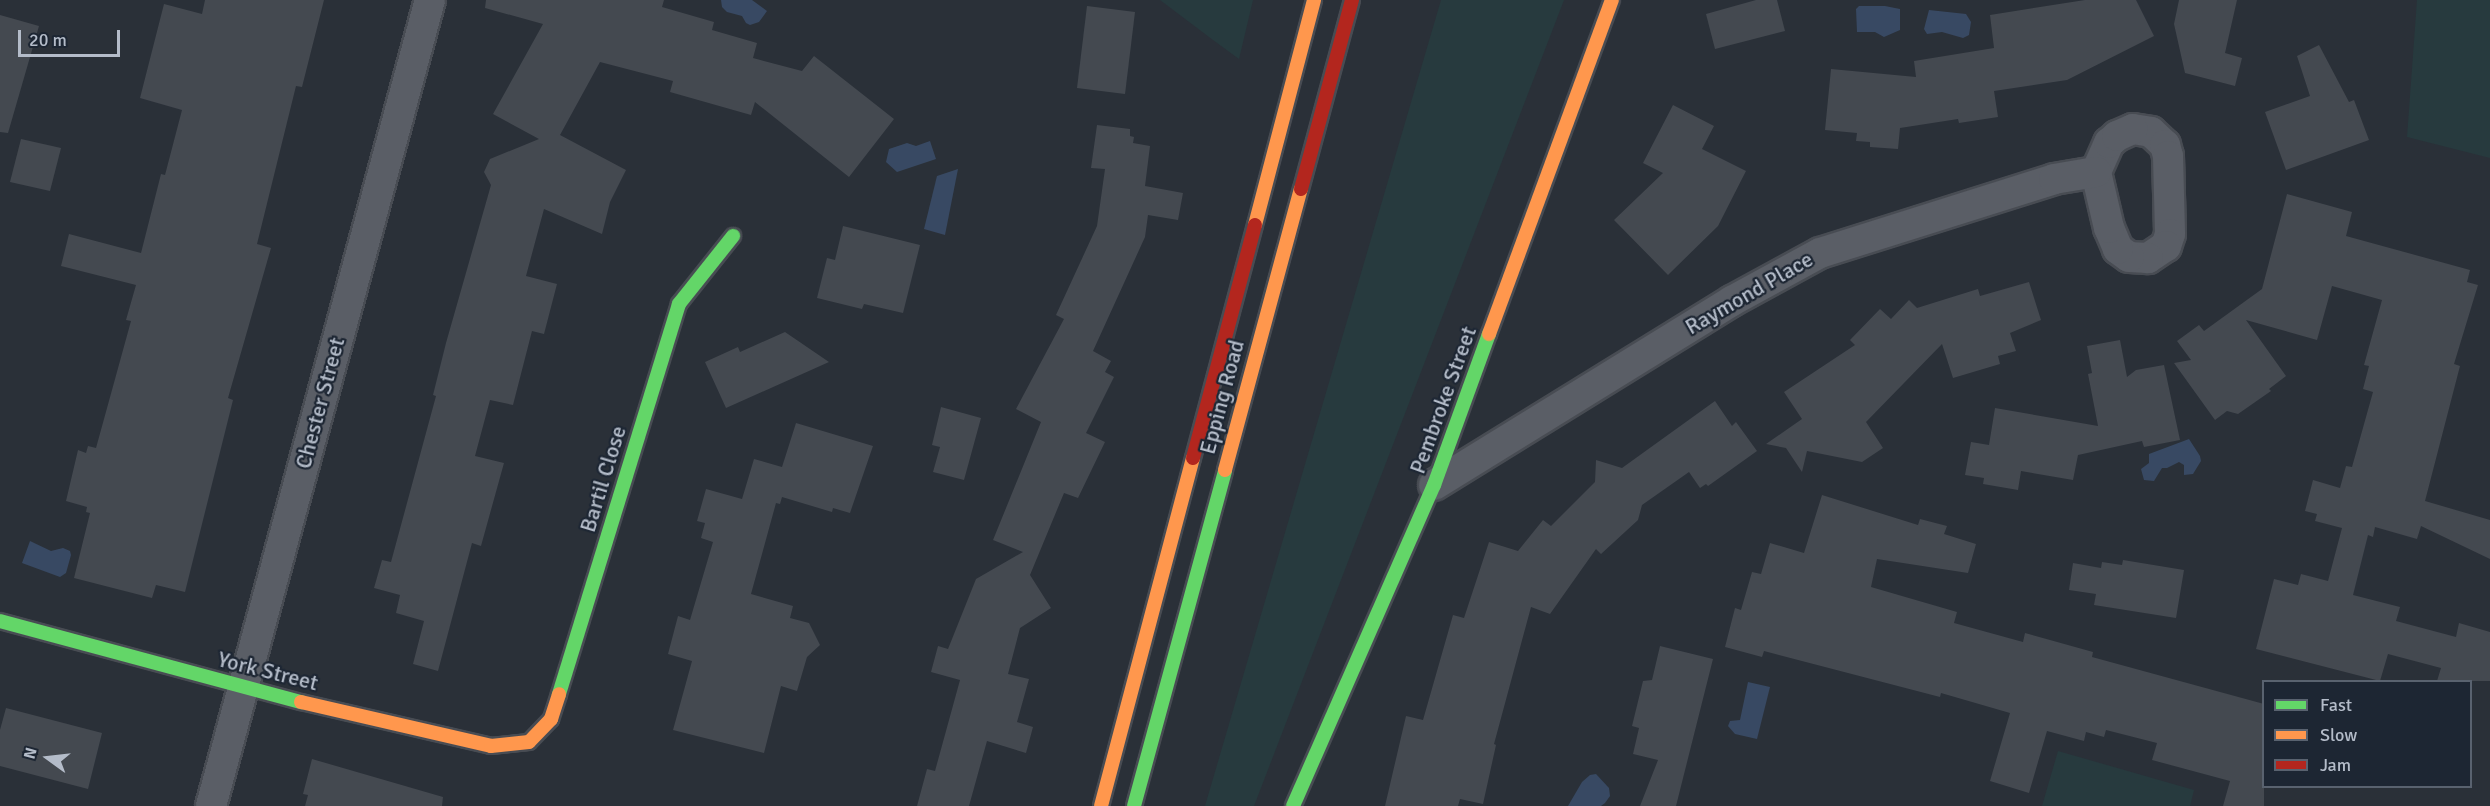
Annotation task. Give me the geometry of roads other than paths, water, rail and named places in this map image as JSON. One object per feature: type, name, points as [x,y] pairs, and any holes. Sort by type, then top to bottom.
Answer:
[{"type":"street","name":"Chester Street","points":[[211,806],[430,0]]},
{"type":"street","name":"Epping Road","points":[[1101,806],[1314,0]]},
{"type":"street","name":"Epping Road","points":[[1134,806],[1352,0]]},
{"type":"street","name":"Pembroke Street","points":[[1293,806],[1434,485],[1612,0]]},
{"type":"street","name":"Raymond Place","points":[[1434,485],[1731,301],[1820,253],[2054,179],[2096,172]]},
{"type":"street","name":"Bartil Close","points":[[529,742],[551,719],[679,304],[733,236]]},
{"type":"street","name":"York Street","points":[[0,621],[242,688],[491,746],[529,742]]},
{"type":"water","points":[[721,0],[752,0],[767,11],[759,22],[750,25],[742,16],[727,12],[722,7]]},
{"type":"water","points":[[1859,6],[1885,6],[1900,9],[1900,30],[1884,37],[1875,32],[1857,32],[1856,9]]},
{"type":"water","points":[[1929,10],[1966,14],[1971,22],[1969,35],[1963,38],[1942,32],[1927,34],[1924,29]]},
{"type":"water","points":[[930,141],[936,159],[897,172],[886,162],[889,149],[907,143],[916,146]]},
{"type":"water","points":[[958,169],[945,235],[924,229],[937,176]]},
{"type":"water","points":[[2189,439],[2201,461],[2193,474],[2184,475],[2184,465],[2179,462],[2162,468],[2154,481],[2144,480],[2141,469],[2149,463],[2149,454]]},
{"type":"water","points":[[30,541],[51,551],[63,548],[70,551],[66,573],[60,577],[22,563]]},
{"type":"water","points":[[1748,682],[1770,687],[1757,739],[1735,734],[1728,726],[1730,721],[1740,720]]},
{"type":"water","points":[[1596,774],[1609,788],[1610,796],[1605,803],[1601,806],[1568,806],[1582,782],[1590,775]]}]
